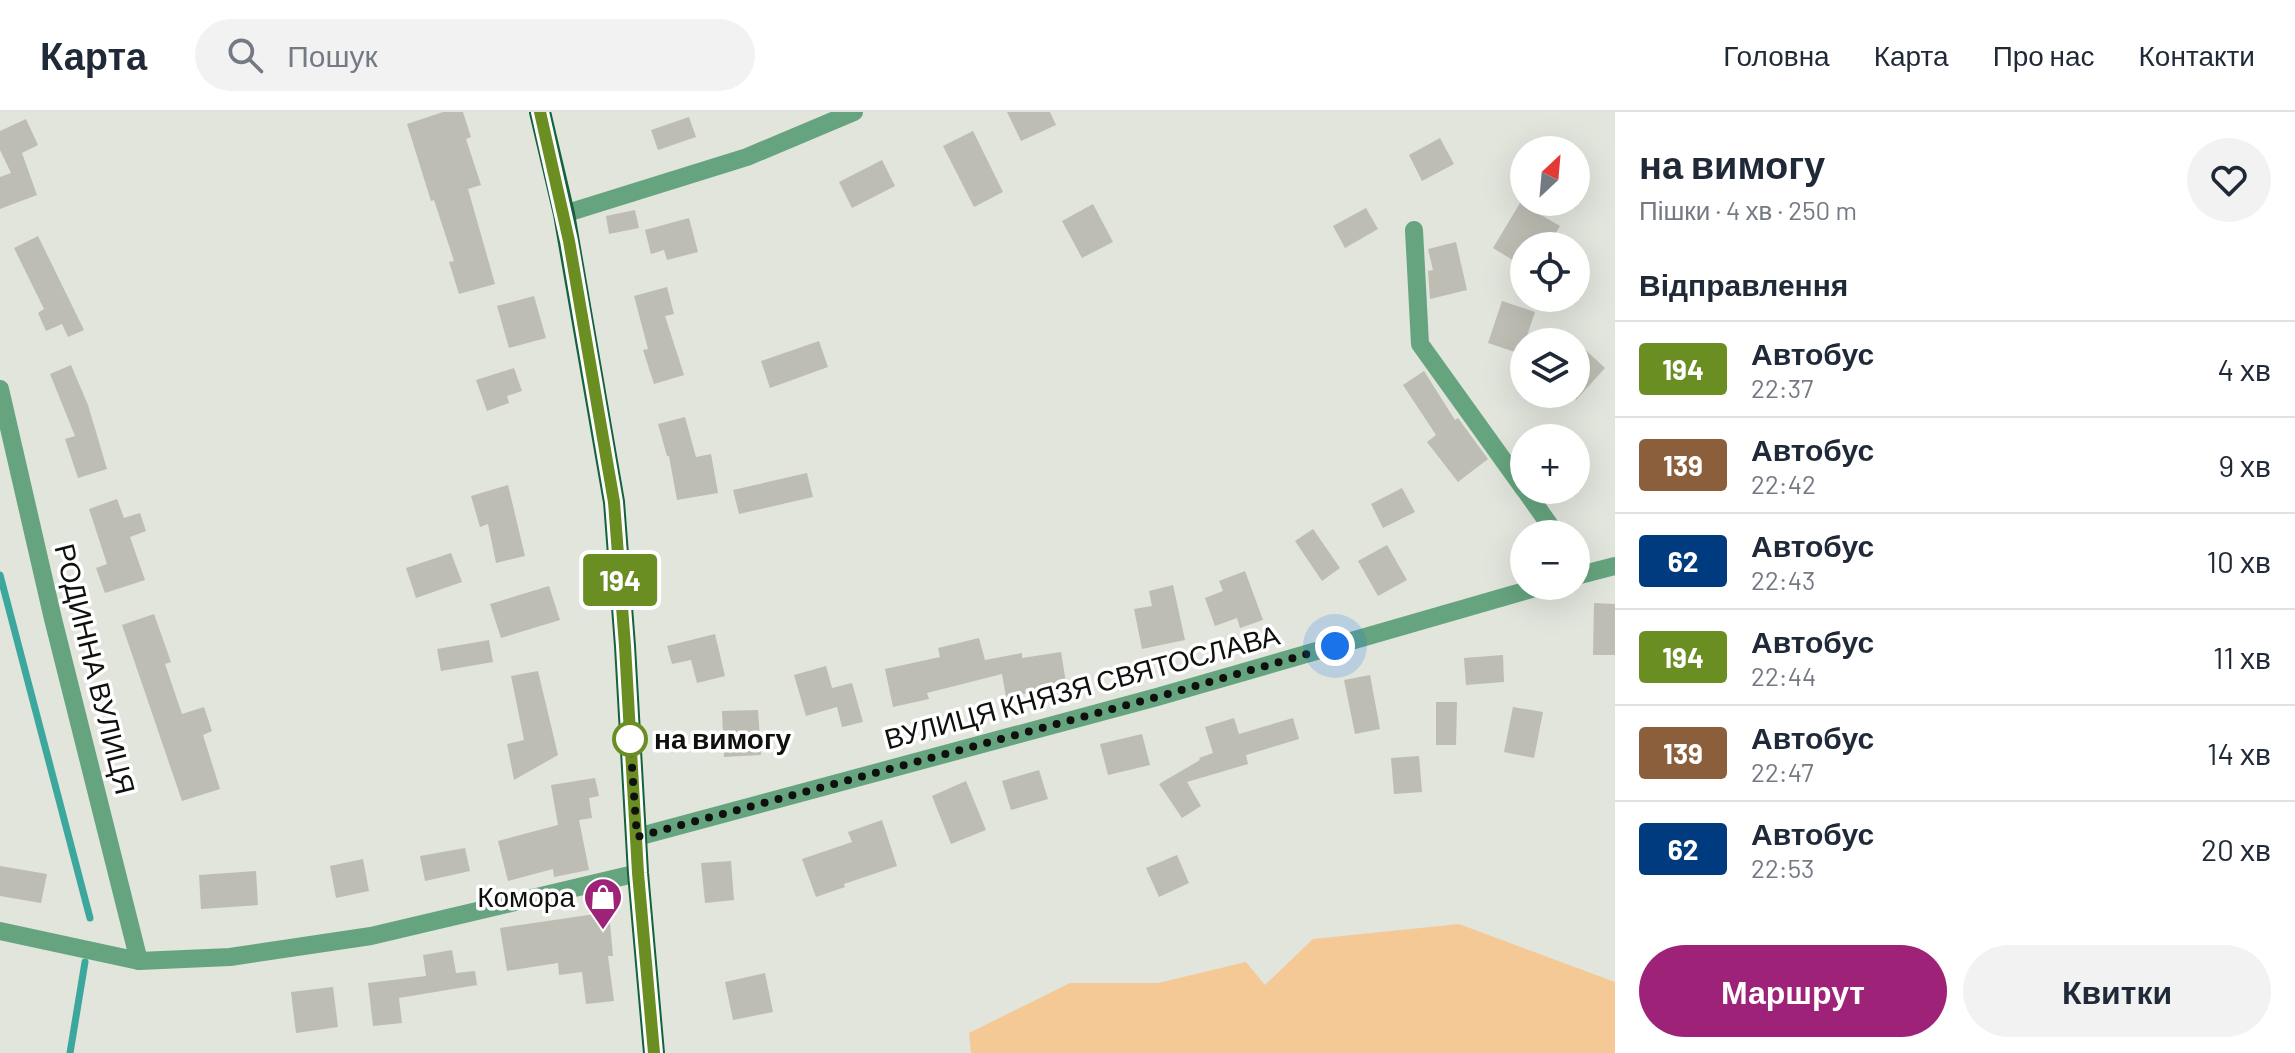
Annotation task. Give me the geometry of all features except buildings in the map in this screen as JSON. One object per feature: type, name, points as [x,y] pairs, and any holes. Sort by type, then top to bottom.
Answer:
[{"type":"main road","points":[[540,112],[564,214],[614,502],[638,873],[654,1053]]},
{"type":"street","points":[[564,214],[747,157],[854,112]]},
{"type":"street","points":[[1414,230],[1420,344],[1510,470]]},
{"type":"street","name":"РОДИННА ВУЛИЦЯ","points":[[0,389],[53,619],[139,961]]},
{"type":"street","points":[[1590,569],[1615,566]]},
{"type":"street","name":"ВУЛИЦЯ КНЯЗЯ СВЯТОСЛАВА","points":[[637,837],[1157,697],[1510,595]]},
{"type":"street","points":[[0,931],[139,961],[230,957],[371,936],[638,873]]},
{"type":"shaded area","points":[[1459,924],[1615,982],[1615,1053],[971,1053],[969,1033],[1070,983],[1158,983],[1246,962],[1265,985],[1313,939]]},
{"type":"waterway","points":[[0,575],[90,918]]},
{"type":"waterway","points":[[70,1053],[85,962]]},
{"type":"bus line","name":"194","points":[[540,112],[564,214],[614,502],[638,873],[654,1053]]},
{"type":"place","name":"на вимогу","points":[[630,739]]},
{"type":"place","name":"Комора","points":[[603,931]]},
{"type":"route","points":[[630,739],[637,837],[1335,646]]}]
